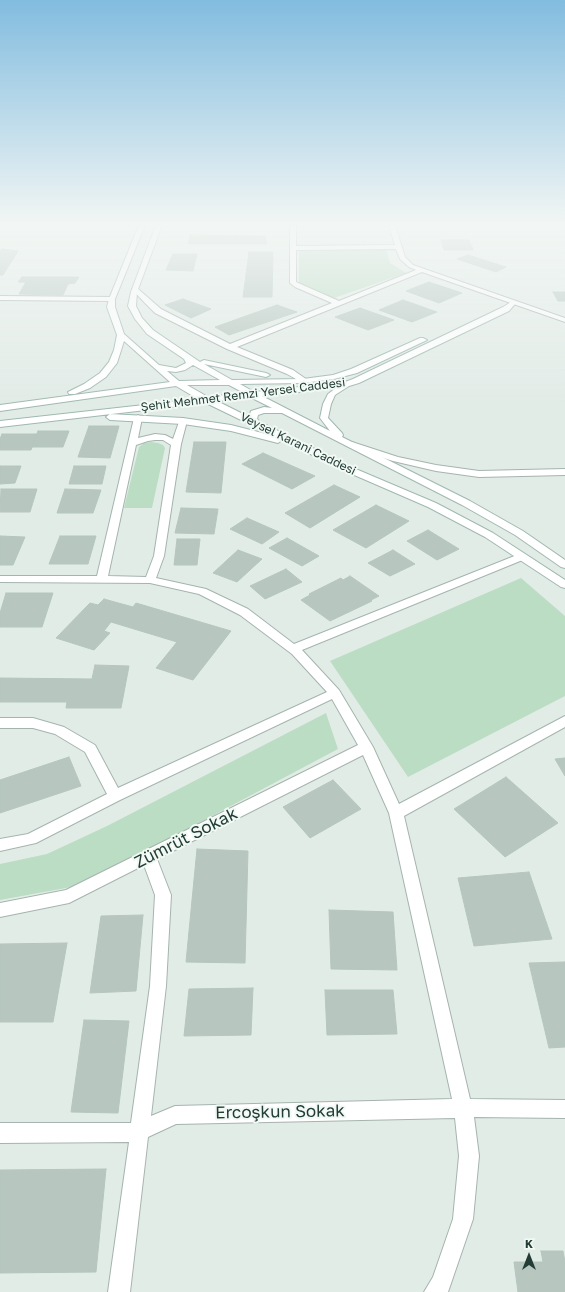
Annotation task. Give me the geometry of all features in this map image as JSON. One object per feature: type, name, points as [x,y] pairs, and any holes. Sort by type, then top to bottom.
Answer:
[{"type":"street","points":[[0,298],[112,299],[118,285]]},
{"type":"street","name":"Veysel Karani Caddesi","points":[[136,285],[132,306],[139,319],[150,332],[187,358],[255,396],[466,502],[519,533],[565,565]]},
{"type":"street","points":[[296,285],[338,303]]},
{"type":"street","points":[[230,347],[383,285]]},
{"type":"street","points":[[464,285],[565,320]]},
{"type":"street","points":[[135,289],[158,311],[230,347],[290,372],[303,381]]},
{"type":"street","name":"Veysel Karani Caddesi","points":[[112,299],[111,307],[121,335],[177,383],[207,400],[257,424],[432,505],[489,535],[565,585]]},
{"type":"street","name":"Şehit Mehmet Remzi Yersel Caddesi","points":[[0,408],[177,383],[303,381],[334,377],[354,371],[497,306],[513,303]]},
{"type":"street","name":"Şehit Mehmet Remzi Yersel Caddesi","points":[[137,413],[207,400],[255,396],[346,384],[356,381],[506,309],[513,303]]},
{"type":"street","points":[[44,401],[87,386],[103,375],[113,363],[118,350],[121,335]]},
{"type":"street","points":[[187,358],[273,377],[303,381]]},
{"type":"street","points":[[156,366],[176,370],[185,368],[190,364],[187,358]]},
{"type":"street","points":[[346,384],[332,394],[327,404],[324,418],[349,444],[396,459],[436,468],[479,474],[565,472]]},
{"type":"street","points":[[102,578],[134,443],[137,413],[145,404],[149,396],[140,390],[125,390]]},
{"type":"street","points":[[257,424],[253,419],[254,413],[264,410],[290,413]]},
{"type":"street","points":[[0,424],[73,416],[137,413],[230,428],[303,446]]},
{"type":"street","points":[[150,580],[158,556],[176,444],[183,421]]},
{"type":"street","points":[[134,443],[146,438],[155,437],[165,438],[176,444]]},
{"type":"street","points":[[293,649],[521,557]]},
{"type":"street","points":[[0,579],[102,578],[150,580],[202,592],[244,612],[293,649],[335,693],[366,747],[396,813],[463,1108],[469,1156],[463,1219],[441,1283],[435,1292]]},
{"type":"street","points":[[0,845],[31,839],[115,796],[335,693]]},
{"type":"street","points":[[396,813],[565,721]]},
{"type":"street","points":[[0,723],[34,723],[58,730],[90,749],[115,796]]},
{"type":"street","name":"Zümrüt Sokak","points":[[0,910],[68,896],[149,857],[366,747]]},
{"type":"street","points":[[119,1292],[138,1132],[158,986],[163,896],[149,857]]},
{"type":"street","name":"Ercoşkun Sokak","points":[[0,1133],[138,1132],[175,1115],[463,1108],[565,1109]]},
{"type":"green space","points":[[300,285],[371,285],[334,298]]},
{"type":"green space","points":[[151,442],[163,445],[165,448],[152,508],[124,508],[139,447],[144,443]]},
{"type":"green space","points":[[521,578],[565,616],[565,696],[408,777],[330,661]]},
{"type":"green space","points":[[326,713],[338,749],[133,858],[77,886],[0,900],[0,864],[47,854],[107,826]]},
{"type":"building","points":[[24,285],[67,285],[63,295],[19,294]]},
{"type":"building","points":[[245,285],[272,285],[272,297],[243,297]]},
{"type":"building","points":[[421,285],[439,285],[462,293],[439,303],[406,291]]},
{"type":"building","points":[[553,292],[565,292],[565,301],[558,301]]},
{"type":"building","points":[[183,299],[211,309],[191,318],[165,305]]},
{"type":"building","points":[[403,300],[437,312],[412,322],[379,310]]},
{"type":"building","points":[[277,305],[297,312],[229,335],[215,327]]},
{"type":"building","points":[[360,308],[394,320],[368,330],[335,317]]},
{"type":"building","points":[[89,426],[119,426],[110,458],[78,457]]},
{"type":"building","points":[[38,431],[69,431],[63,447],[32,447]]},
{"type":"building","points":[[2,434],[37,434],[31,450],[0,450],[0,439]]},
{"type":"building","points":[[194,442],[226,442],[221,493],[186,492]]},
{"type":"building","points":[[263,453],[315,476],[292,489],[242,464]]},
{"type":"building","points":[[0,466],[21,466],[15,483],[0,484]]},
{"type":"building","points":[[74,466],[106,466],[102,484],[69,484]]},
{"type":"building","points":[[334,485],[360,497],[310,528],[285,513]]},
{"type":"building","points":[[1,489],[37,489],[30,512],[0,512]]},
{"type":"building","points":[[65,489],[101,490],[93,513],[57,513]]},
{"type":"building","points":[[376,505],[409,521],[366,548],[333,530]]},
{"type":"building","points":[[181,508],[218,509],[214,534],[175,533]]},
{"type":"building","points":[[247,518],[279,532],[262,544],[230,529]]},
{"type":"building","points":[[428,530],[459,549],[437,560],[407,541]]},
{"type":"building","points":[[0,536],[25,537],[13,565],[0,565]]},
{"type":"building","points":[[60,536],[96,536],[88,564],[49,564]]},
{"type":"building","points":[[287,538],[319,556],[302,566],[269,548]]},
{"type":"building","points":[[177,539],[200,539],[197,565],[174,565]]},
{"type":"building","points":[[238,550],[262,559],[237,582],[213,573]]},
{"type":"building","points":[[393,550],[415,564],[390,576],[368,563]]},
{"type":"building","points":[[286,569],[302,582],[265,599],[250,586]]},
{"type":"building","points":[[350,576],[379,596],[371,600],[372,601],[330,621],[301,600],[310,595],[309,594],[341,578],[343,580]]},
{"type":"building","points":[[6,593],[53,593],[42,627],[0,627],[0,613]]},
{"type":"building","points":[[104,599],[133,607],[136,603],[231,631],[193,680],[156,668],[177,642],[111,622],[104,631],[110,633],[94,650],[56,638],[90,603],[98,605]]},
{"type":"building","points":[[95,665],[129,666],[121,708],[66,708],[67,702],[0,702],[0,678],[92,679]]},
{"type":"building","points":[[69,757],[81,786],[0,813],[0,780]]},
{"type":"building","points":[[565,758],[565,776],[555,759]]},
{"type":"building","points":[[506,777],[558,823],[505,857],[454,809]]},
{"type":"building","points":[[333,780],[361,809],[310,838],[283,807]]},
{"type":"building","points":[[197,849],[248,851],[245,963],[186,962]]},
{"type":"building","points":[[529,872],[552,939],[474,946],[458,878]]},
{"type":"building","points":[[329,910],[393,912],[397,970],[331,969]]},
{"type":"building","points":[[143,915],[136,991],[90,993],[101,916]]},
{"type":"building","points":[[67,943],[53,1022],[0,1022],[0,944]]},
{"type":"building","points":[[565,962],[565,1047],[549,1048],[529,963]]},
{"type":"building","points":[[253,988],[251,1035],[184,1036],[189,989]]},
{"type":"building","points":[[325,990],[393,990],[397,1034],[327,1035]]},
{"type":"building","points":[[84,1020],[129,1021],[118,1113],[71,1112]]},
{"type":"building","points":[[106,1169],[96,1272],[0,1273],[0,1170]]},
{"type":"building","points":[[541,1251],[563,1251],[565,1262],[565,1292],[518,1292],[514,1262],[543,1262]]}]
